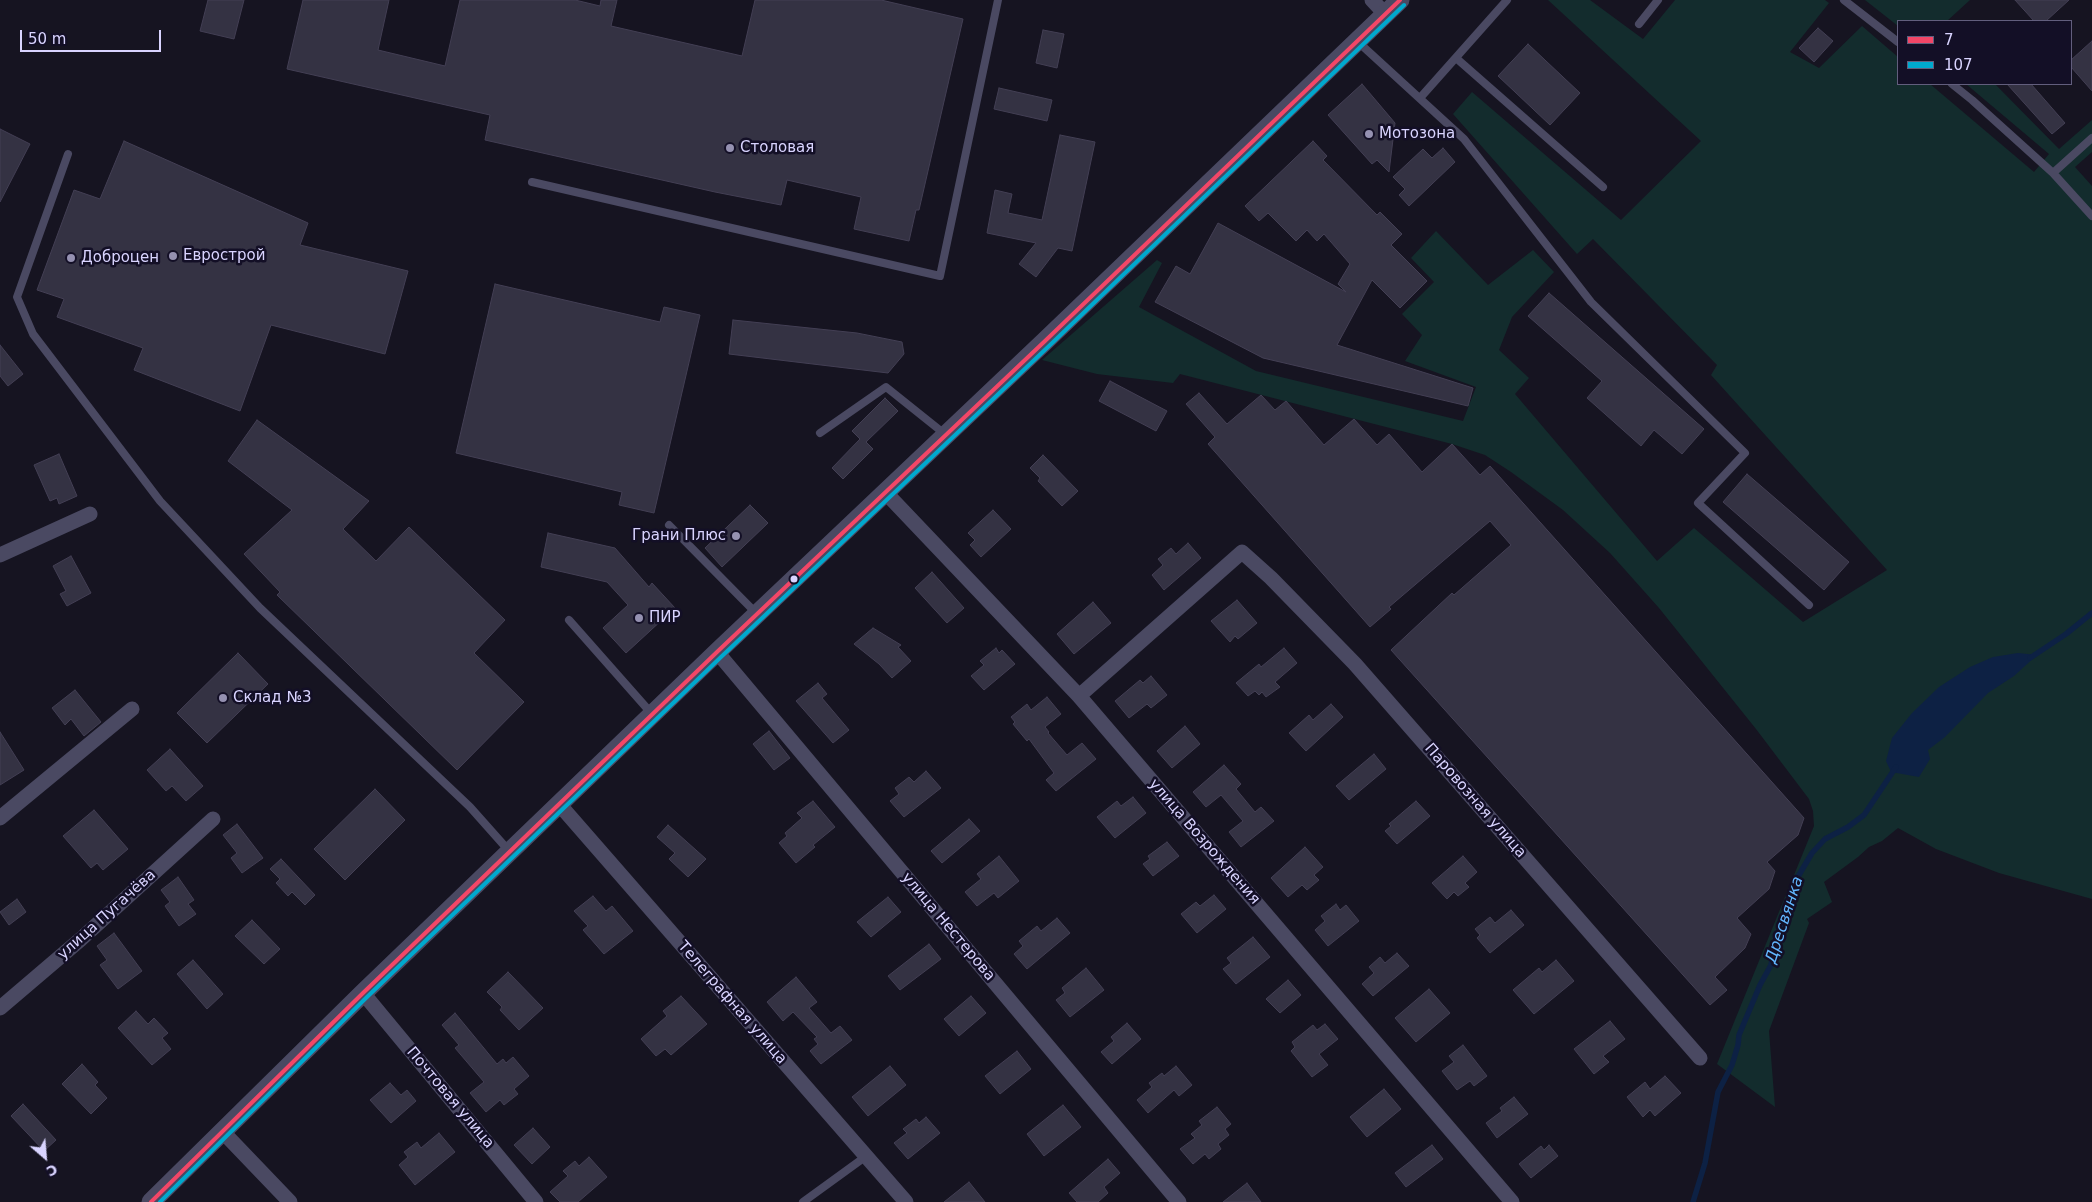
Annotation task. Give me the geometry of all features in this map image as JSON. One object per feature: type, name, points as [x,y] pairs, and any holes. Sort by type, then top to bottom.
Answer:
[{"type":"street","points":[[1372,0],[1385,14]]},
{"type":"street","points":[[150,1202],[652,714],[1400,0]]},
{"type":"street","name":"улица Возрождения","points":[[885,492],[1079,696],[1512,1202]]},
{"type":"street","points":[[0,555],[90,514]]},
{"type":"street","name":"Паровозная улица","points":[[1079,696],[1242,552],[1271,578],[1355,664],[1700,1058]]},
{"type":"street","name":"улица Нестерова","points":[[717,652],[1179,1202]]},
{"type":"street","points":[[0,818],[132,709]]},
{"type":"street","name":"Телеграфная улица","points":[[560,804],[906,1202]]},
{"type":"street","name":"улица Пугачёва","points":[[0,1008],[81,939],[213,819]]},
{"type":"street","name":"Почтовая улица","points":[[363,994],[536,1202]]},
{"type":"street","points":[[222,1131],[290,1202]]},
{"type":"lane","points":[[532,182],[940,276],[998,0]]},
{"type":"lane","points":[[1420,98],[1507,0]]},
{"type":"lane","points":[[1639,24],[1658,0]]},
{"type":"lane","points":[[1844,0],[1897,41]]},
{"type":"lane","points":[[1358,41],[1464,139],[1591,302],[1745,453],[1698,504],[1809,605]]},
{"type":"lane","points":[[1456,58],[1603,187]]},
{"type":"lane","points":[[1953,85],[2053,173],[2092,216]]},
{"type":"lane","points":[[2053,173],[2092,138]]},
{"type":"lane","points":[[68,154],[17,297],[32,334],[160,500],[260,608],[470,808],[510,852]]},
{"type":"lane","points":[[820,433],[886,387],[946,434]]},
{"type":"lane","points":[[669,525],[757,614]]},
{"type":"lane","points":[[569,620],[652,714]]},
{"type":"lane","points":[[803,1202],[865,1156]]},
{"type":"green space","points":[[1548,0],[1590,0],[1643,39],[1675,0],[1825,0],[1829,3],[1790,52],[1819,68],[1862,26],[1897,56],[1897,85],[1931,85],[2034,172],[2049,154],[1967,85],[1996,85],[2059,149],[2092,120],[2092,152],[2075,167],[2092,186],[2092,899],[1999,873],[1936,849],[1898,828],[1882,841],[1869,847],[1824,882],[1832,902],[1807,919],[1809,923],[1769,1031],[1775,1107],[1717,1064],[1814,826],[1813,811],[1809,799],[1756,729],[1659,608],[1610,553],[1563,510],[1485,455],[1452,444],[1180,374],[1173,383],[1097,374],[1042,360],[1157,260],[1162,263],[1139,307],[1256,371],[1463,421],[1476,387],[1405,361],[1422,335],[1402,314],[1434,282],[1411,258],[1436,231],[1488,285],[1533,250],[1554,272],[1512,317],[1499,350],[1529,378],[1515,394],[1657,561],[1694,528],[1803,622],[1887,570],[1711,375],[1717,365],[1593,239],[1577,254],[1453,114],[1472,92],[1621,220],[1701,141]]},
{"type":"green space","points":[[1865,0],[1970,0],[1948,20],[1897,20],[1897,25]]},
{"type":"water","points":[[2018,653],[2037,655],[2014,676],[1988,693],[1945,737],[1928,750],[1930,759],[1919,777],[1891,772],[1886,761],[1892,738],[1912,713],[1939,687],[1970,667],[1993,657]]},
{"type":"building","points":[[208,0],[244,0],[234,39],[200,31]]},
{"type":"building","points":[[303,0],[389,0],[378,50],[445,66],[460,0],[575,0],[600,6],[601,0],[617,0],[611,26],[742,56],[755,0],[881,0],[963,19],[919,210],[916,210],[909,241],[854,229],[861,197],[787,180],[781,205],[715,192],[485,140],[490,115],[287,69]]},
{"type":"building","points":[[2015,0],[2069,0],[2047,20],[2033,20]]},
{"type":"building","points":[[1818,28],[1833,41],[1814,62],[1799,48]]},
{"type":"building","points":[[1043,30],[1064,34],[1057,68],[1036,63]]},
{"type":"building","points":[[2092,41],[2092,91],[2072,68],[2072,59]]},
{"type":"building","points":[[1528,44],[1580,93],[1550,125],[1498,76]]},
{"type":"building","name":"Мотозона","points":[[1362,84],[1395,123],[1389,172],[1377,160],[1372,164],[1328,115]]},
{"type":"building","points":[[2008,85],[2032,85],[2065,123],[2052,134]]},
{"type":"building","points":[[999,88],[1052,100],[1047,121],[994,109]]},
{"type":"building","points":[[0,129],[30,144],[0,202]]},
{"type":"building","points":[[1060,135],[1095,142],[1072,251],[1058,248],[1036,277],[1019,264],[1036,243],[987,233],[995,190],[1012,194],[1008,213],[1042,220]]},
{"type":"building","name":"Еврострой","points":[[124,141],[308,223],[300,245],[408,271],[385,354],[271,325],[240,411],[134,370],[143,348],[57,317],[64,299],[37,290],[74,190],[100,199]]},
{"type":"building","points":[[1313,141],[1327,156],[1323,160],[1377,215],[1380,212],[1402,234],[1391,245],[1427,281],[1400,308],[1372,280],[1337,345],[1473,388],[1468,406],[1263,358],[1155,302],[1176,266],[1190,274],[1218,223],[1346,292],[1338,284],[1350,264],[1324,234],[1317,241],[1307,230],[1296,241],[1268,213],[1259,221],[1245,206]]},
{"type":"building","points":[[1443,148],[1455,162],[1409,206],[1399,195],[1405,189],[1393,177],[1423,149],[1432,158]]},
{"type":"building","points":[[495,284],[660,322],[664,307],[700,315],[654,513],[619,505],[622,492],[456,453]]},
{"type":"building","points":[[1549,293],[1704,429],[1682,454],[1654,430],[1641,446],[1587,398],[1602,381],[1528,316]]},
{"type":"building","points":[[733,320],[857,333],[902,342],[904,354],[888,373],[729,354]]},
{"type":"building","points":[[0,345],[23,374],[8,386],[0,376]]},
{"type":"building","points":[[1110,381],[1167,411],[1156,431],[1099,401]]},
{"type":"building","points":[[1199,393],[1227,424],[1261,395],[1275,410],[1286,401],[1324,445],[1354,419],[1377,445],[1389,434],[1422,472],[1452,444],[1480,475],[1490,466],[1804,818],[1798,835],[1767,862],[1775,871],[1769,889],[1737,918],[1751,934],[1745,948],[1715,977],[1727,990],[1710,1005],[1391,650],[1452,593],[1454,595],[1511,545],[1490,521],[1389,607],[1391,609],[1370,627],[1208,444],[1215,437],[1186,404]]},
{"type":"building","points":[[885,398],[898,411],[866,442],[873,449],[843,479],[832,468],[860,439],[852,431]]},
{"type":"building","points":[[257,420],[369,501],[343,529],[376,561],[409,527],[505,620],[474,653],[524,702],[457,770],[277,595],[280,592],[244,554],[292,510],[228,461]]},
{"type":"building","points":[[59,454],[77,496],[59,504],[57,498],[50,501],[34,465]]},
{"type":"building","points":[[1043,455],[1078,491],[1062,506],[1038,481],[1040,478],[1030,468]]},
{"type":"building","points":[[1747,474],[1849,562],[1824,590],[1723,502]]},
{"type":"building","name":"Грани Плюс","points":[[750,505],[768,523],[722,567],[705,548]]},
{"type":"building","points":[[993,510],[1011,529],[981,557],[970,545],[975,540],[968,533]]},
{"type":"building","points":[[548,533],[615,548],[649,587],[652,583],[675,608],[626,653],[603,628],[628,605],[607,582],[541,567]]},
{"type":"building","points":[[1188,543],[1201,558],[1164,590],[1152,575],[1163,565],[1158,559],[1171,548],[1176,554]]},
{"type":"building","points":[[71,556],[91,593],[67,606],[60,594],[66,591],[53,566]]},
{"type":"building","points":[[932,572],[964,608],[947,623],[915,588]]},
{"type":"building","points":[[1237,600],[1257,623],[1238,639],[1235,636],[1230,642],[1211,621]]},
{"type":"building","points":[[1093,602],[1111,623],[1074,654],[1057,634]]},
{"type":"building","points":[[873,628],[901,645],[898,647],[911,661],[892,678],[879,664],[854,644]]},
{"type":"building","points":[[996,648],[999,653],[1002,650],[1015,664],[984,690],[971,676],[984,665],[980,661]]},
{"type":"building","points":[[1284,648],[1297,663],[1275,682],[1280,687],[1266,697],[1262,692],[1259,695],[1255,691],[1248,696],[1236,683],[1259,664],[1261,667]]},
{"type":"building","name":"Склад №3","points":[[238,653],[268,684],[207,743],[177,713]]},
{"type":"building","points":[[1151,676],[1167,695],[1151,708],[1147,704],[1129,718],[1115,701],[1140,680],[1143,683]]},
{"type":"building","points":[[818,683],[827,694],[822,698],[849,730],[833,743],[796,701]]},
{"type":"building","points":[[75,690],[101,722],[84,736],[71,719],[65,725],[52,708]]},
{"type":"building","points":[[1047,697],[1061,714],[1045,727],[1048,733],[1067,755],[1082,743],[1096,759],[1056,791],[1046,780],[1054,773],[1029,739],[1027,741],[1013,724],[1015,722],[1011,717],[1027,704],[1031,710]]},
{"type":"building","points":[[1331,704],[1343,717],[1306,751],[1289,733],[1309,715],[1313,720]]},
{"type":"building","points":[[1185,726],[1200,744],[1172,768],[1157,751]]},
{"type":"building","points":[[769,731],[790,758],[774,770],[753,744]]},
{"type":"building","points":[[0,732],[24,770],[0,785]]},
{"type":"building","points":[[170,749],[203,786],[186,801],[172,786],[166,791],[147,770]]},
{"type":"building","points":[[1374,754],[1386,769],[1349,800],[1336,786]]},
{"type":"building","points":[[1224,765],[1241,784],[1236,789],[1255,812],[1261,807],[1274,821],[1241,847],[1229,832],[1243,821],[1221,795],[1206,807],[1193,792]]},
{"type":"building","points":[[926,771],[941,788],[904,817],[890,801],[899,794],[895,788],[909,777],[914,782]]},
{"type":"building","points":[[375,789],[405,820],[345,880],[314,849]]},
{"type":"building","points":[[1133,797],[1146,813],[1115,838],[1097,817],[1117,801],[1121,806]]},
{"type":"building","points":[[813,801],[835,827],[813,845],[815,847],[796,863],[779,843],[787,836],[785,833],[802,818],[797,813]]},
{"type":"building","points":[[1416,801],[1430,816],[1397,844],[1385,831],[1391,826],[1389,824]]},
{"type":"building","points":[[94,810],[128,849],[103,870],[97,863],[91,868],[63,836]]},
{"type":"building","points":[[969,819],[980,831],[942,863],[931,851]]},
{"type":"building","points":[[237,824],[263,858],[242,873],[231,858],[237,853],[223,835]]},
{"type":"building","points":[[668,825],[706,859],[688,877],[669,859],[675,853],[657,837]]},
{"type":"building","points":[[1167,842],[1179,856],[1153,876],[1143,864],[1150,859],[1148,856]]},
{"type":"building","points":[[1305,847],[1323,867],[1314,875],[1319,880],[1307,890],[1302,885],[1288,897],[1271,878]]},
{"type":"building","points":[[999,856],[1019,881],[998,898],[994,893],[977,906],[965,892],[981,879],[977,874]]},
{"type":"building","points":[[1463,856],[1477,872],[1465,883],[1469,887],[1458,896],[1454,892],[1447,899],[1432,883]]},
{"type":"building","points":[[281,859],[315,895],[305,905],[292,892],[288,896],[276,883],[280,879],[270,869]]},
{"type":"building","points":[[178,877],[194,900],[188,904],[196,914],[179,926],[165,906],[170,902],[161,890]]},
{"type":"building","points":[[1214,895],[1226,909],[1197,933],[1181,914],[1196,902],[1200,906]]},
{"type":"building","points":[[593,896],[606,911],[612,906],[633,931],[604,954],[583,930],[588,926],[574,911]]},
{"type":"building","points":[[888,897],[901,912],[871,937],[857,922]]},
{"type":"building","points":[[17,899],[26,912],[9,925],[0,912]]},
{"type":"building","points":[[1336,904],[1340,910],[1346,905],[1359,921],[1328,946],[1315,930],[1325,921],[1321,916]]},
{"type":"building","points":[[1511,910],[1524,925],[1490,953],[1477,938],[1480,935],[1475,929],[1490,917],[1495,923]]},
{"type":"building","points":[[1057,918],[1070,933],[1027,969],[1014,954],[1023,946],[1019,941],[1037,926],[1041,931]]},
{"type":"building","points":[[252,920],[280,949],[264,964],[235,936]]},
{"type":"building","points":[[114,933],[142,971],[118,989],[100,965],[107,960],[97,946]]},
{"type":"building","points":[[1253,937],[1270,957],[1236,984],[1223,969],[1231,963],[1227,958]]},
{"type":"building","points":[[929,944],[941,959],[900,990],[888,976]]},
{"type":"building","points":[[1397,953],[1409,966],[1373,996],[1362,984],[1374,973],[1369,967],[1380,957],[1385,963]]},
{"type":"building","points":[[193,960],[223,994],[207,1009],[177,974]]},
{"type":"building","points":[[1556,960],[1574,981],[1534,1014],[1513,990],[1539,968],[1542,972]]},
{"type":"building","points":[[1086,968],[1104,990],[1070,1017],[1056,1000],[1065,993],[1062,988]]},
{"type":"building","points":[[508,972],[543,1008],[519,1030],[500,1010],[502,1007],[487,992]]},
{"type":"building","points":[[796,977],[817,1002],[809,1008],[831,1033],[840,1026],[852,1040],[821,1064],[810,1051],[818,1044],[814,1039],[817,1037],[793,1012],[783,1021],[767,1002]]},
{"type":"building","points":[[1288,980],[1301,995],[1280,1013],[1266,999]]},
{"type":"building","points":[[1429,989],[1450,1013],[1416,1042],[1395,1018]]},
{"type":"building","points":[[681,996],[707,1024],[671,1055],[665,1049],[656,1056],[641,1039],[667,1016],[663,1011]]},
{"type":"building","points":[[971,996],[986,1013],[959,1036],[944,1019]]},
{"type":"building","points":[[136,1011],[148,1024],[154,1018],[168,1033],[162,1038],[171,1049],[152,1065],[118,1028]]},
{"type":"building","points":[[455,1013],[497,1064],[503,1059],[506,1063],[513,1057],[529,1076],[514,1089],[518,1094],[504,1105],[500,1100],[486,1112],[470,1093],[484,1082],[455,1048],[459,1045],[442,1025]]},
{"type":"building","points":[[1610,1021],[1625,1039],[1603,1056],[1609,1062],[1594,1074],[1574,1049]]},
{"type":"building","points":[[1127,1023],[1141,1039],[1112,1064],[1101,1052],[1114,1041],[1111,1037]]},
{"type":"building","points":[[1325,1024],[1338,1039],[1319,1054],[1328,1065],[1312,1077],[1291,1051],[1295,1047],[1292,1042],[1313,1025],[1317,1030]]},
{"type":"building","points":[[1463,1045],[1487,1076],[1474,1086],[1470,1081],[1457,1090],[1442,1071],[1454,1062],[1449,1056]]},
{"type":"building","points":[[1017,1051],[1031,1069],[1000,1094],[985,1076]]},
{"type":"building","points":[[82,1064],[98,1082],[95,1085],[107,1098],[91,1114],[62,1084]]},
{"type":"building","points":[[890,1066],[906,1085],[868,1116],[852,1097]]},
{"type":"building","points":[[1176,1066],[1192,1085],[1179,1096],[1174,1090],[1148,1113],[1137,1100],[1152,1087],[1149,1083],[1162,1073],[1164,1076]]},
{"type":"building","points":[[1665,1076],[1681,1093],[1655,1116],[1650,1110],[1643,1117],[1627,1097],[1645,1082],[1650,1089]]},
{"type":"building","points":[[390,1083],[401,1095],[407,1090],[416,1101],[391,1123],[370,1100]]},
{"type":"building","points":[[1384,1089],[1401,1109],[1367,1137],[1350,1117]]},
{"type":"building","points":[[1514,1097],[1528,1114],[1497,1138],[1486,1123],[1502,1111],[1500,1108]]},
{"type":"building","points":[[23,1104],[56,1140],[44,1151],[11,1116]]},
{"type":"building","points":[[1063,1105],[1081,1127],[1044,1156],[1027,1134]]},
{"type":"building","points":[[1217,1107],[1231,1124],[1225,1129],[1229,1135],[1218,1144],[1221,1149],[1209,1159],[1205,1154],[1193,1164],[1180,1149],[1195,1138],[1191,1134],[1202,1125],[1199,1121]]},
{"type":"building","points":[[926,1117],[940,1133],[908,1159],[894,1143],[907,1133],[903,1129],[916,1119],[919,1123]]},
{"type":"building","points":[[533,1128],[550,1147],[532,1164],[514,1145]]},
{"type":"building","points":[[439,1133],[455,1152],[415,1185],[399,1165],[408,1157],[404,1152],[417,1142],[421,1148]]},
{"type":"building","points":[[1432,1145],[1443,1159],[1406,1187],[1395,1173]]},
{"type":"building","points":[[1549,1145],[1558,1156],[1531,1178],[1519,1164],[1541,1146],[1544,1150]]},
{"type":"building","points":[[589,1157],[607,1177],[578,1202],[560,1202],[550,1192],[568,1176],[563,1171],[575,1161],[579,1166]]},
{"type":"building","points":[[1108,1159],[1120,1173],[1104,1187],[1108,1193],[1098,1202],[1077,1202],[1069,1193]]},
{"type":"building","points":[[969,1182],[985,1202],[944,1202]]},
{"type":"building","points":[[1247,1183],[1261,1202],[1223,1202]]},
{"type":"waterway","name":"Дресвянка","points":[[2030,658],[2066,634],[2092,613]]},
{"type":"waterway","name":"Дресвянка","points":[[1693,1202],[1705,1163],[1718,1092],[1732,1065],[1739,1035],[1760,985],[1771,965],[1776,939],[1796,880],[1812,853],[1825,839],[1848,827],[1864,815],[1896,767]]},
{"type":"transit line","name":"7","points":[[151,1202],[363,993],[717,652],[1045,341],[1400,0]]},
{"type":"transit line","name":"107","points":[[160,1202],[367,997],[1404,5]]},
{"type":"place","name":"Мотозона","points":[[1369,134]]},
{"type":"place","name":"Столовая","points":[[730,148]]},
{"type":"place","name":"Еврострой","points":[[173,256]]},
{"type":"place","name":"Доброцен","points":[[71,258]]},
{"type":"place","name":"Грани Плюс","points":[[736,536]]},
{"type":"place","name":"ПИР","points":[[639,618]]},
{"type":"place","name":"Склад №3","points":[[223,698]]}]
